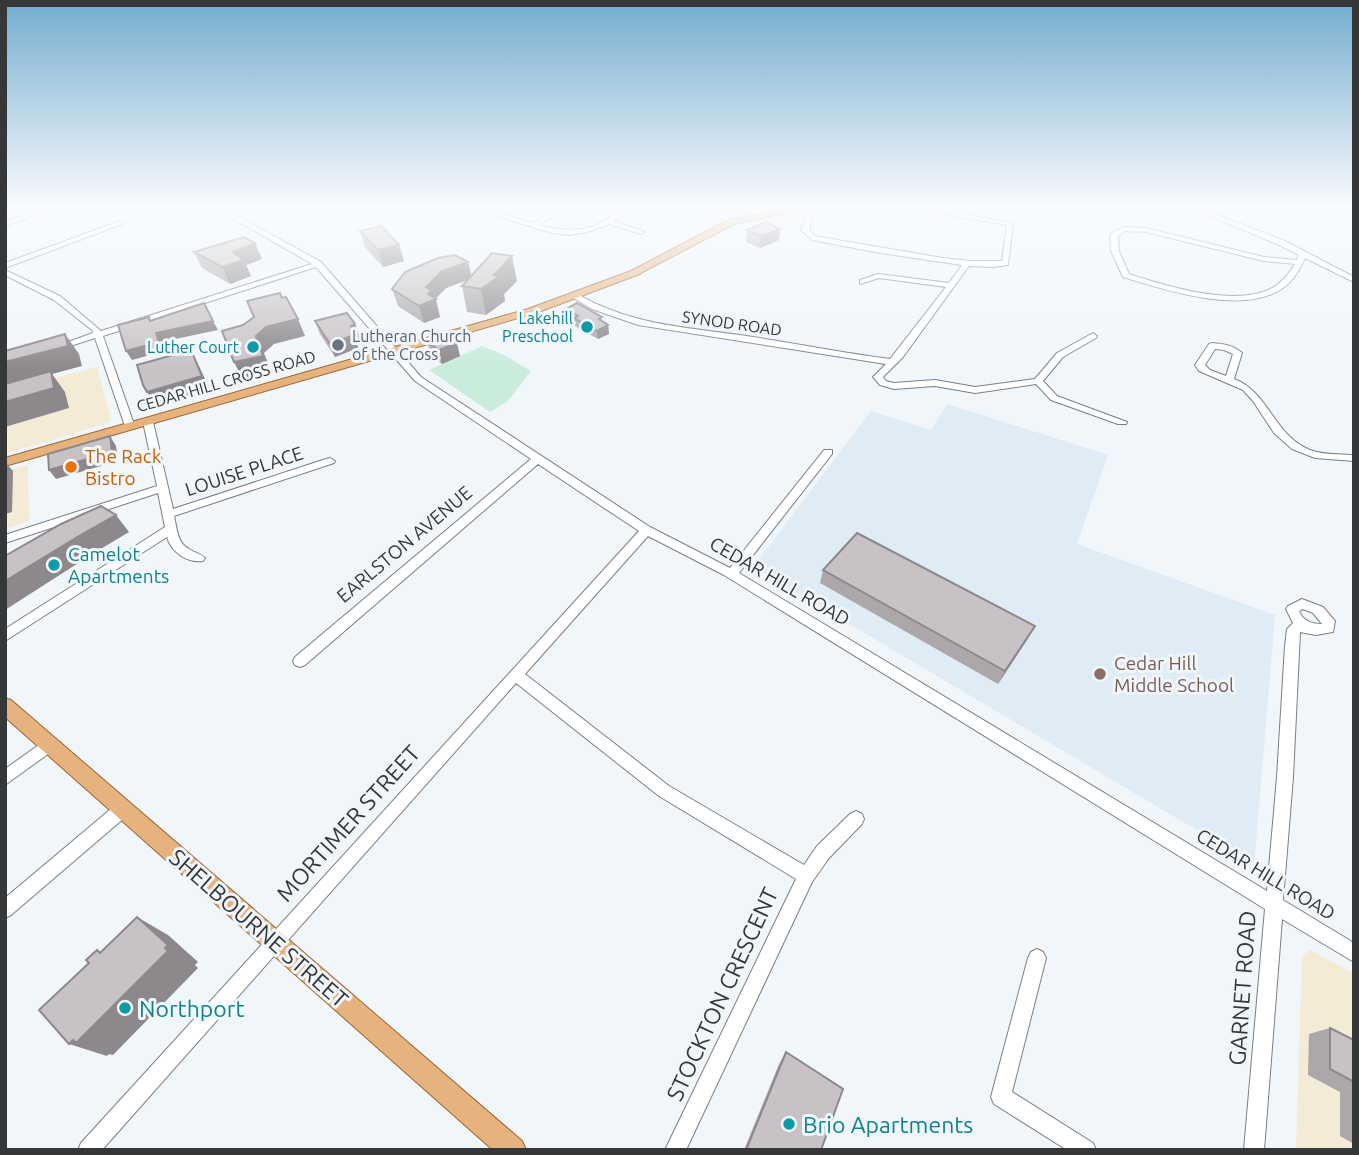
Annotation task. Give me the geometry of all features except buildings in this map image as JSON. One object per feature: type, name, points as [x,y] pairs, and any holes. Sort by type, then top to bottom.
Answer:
[{"type":"main road","name":"CEDAR HILL CROSS ROAD","points":[[5,462],[575,296],[655,262]]},
{"type":"main road","name":"SHELBOURNE STREET","points":[[5,706],[513,1150]]},
{"type":"street","name":"CEDAR HILL ROAD","points":[[313,262],[418,379],[536,460],[646,530],[732,574],[1354,953]]},
{"type":"street","points":[[960,262],[999,266],[1004,262]]},
{"type":"street","points":[[1120,262],[1126,275],[1182,293],[1220,296],[1270,292],[1288,280],[1299,262]]},
{"type":"street","points":[[1320,262],[1354,280]]},
{"type":"street","points":[[967,263],[901,355],[890,362],[878,377],[883,383],[894,386],[935,383],[975,390],[1038,381],[1060,355],[1093,335]]},
{"type":"street","points":[[43,352],[317,264]]},
{"type":"street","points":[[5,272],[57,298],[98,333],[130,427]]},
{"type":"street","points":[[863,282],[878,276],[949,285]]},
{"type":"street","name":"SYNOD ROAD","points":[[575,296],[612,317],[643,325],[753,339],[890,362]]},
{"type":"street","points":[[1230,378],[1249,390],[1284,439],[1294,448],[1308,454],[1354,458]]},
{"type":"street","points":[[1038,381],[1054,398],[1122,422]]},
{"type":"street","points":[[148,422],[175,545],[183,552],[199,558]]},
{"type":"street","points":[[732,574],[828,452]]},
{"type":"street","name":"EARLSTON AVENUE","points":[[299,661],[536,460]]},
{"type":"street","name":"LOUISE PLACE","points":[[169,514],[330,461]]},
{"type":"street","points":[[5,539],[163,488]]},
{"type":"street","points":[[5,636],[145,542],[172,528]]},
{"type":"street","name":"MORTIMER STREET","points":[[88,1150],[646,530]]},
{"type":"street","name":"GARNET ROAD","points":[[1254,1150],[1285,777],[1293,638],[1294,629],[1302,624]]},
{"type":"street","name":"STOCKTON CRESCENT","points":[[516,675],[664,791],[806,876],[675,1150]]},
{"type":"street","points":[[5,778],[50,744]]},
{"type":"street","points":[[5,909],[124,808]]},
{"type":"street","points":[[806,876],[823,852],[856,819]]},
{"type":"street","points":[[1037,958],[1001,1097],[1086,1150]]},
{"type":"shaded area","points":[[97,367],[111,419],[108,423],[5,454],[5,427],[69,408],[65,392],[24,386]]},
{"type":"shaded area","name":"Cedar Hill Middle School","points":[[947,404],[1108,455],[1077,544],[1275,615],[1254,864],[753,567],[871,411],[931,430]]},
{"type":"shaded area","points":[[28,465],[29,521],[5,529],[5,471]]},
{"type":"shaded area","points":[[1310,950],[1354,973],[1354,1150],[1296,1150],[1302,960],[1303,955]]},
{"type":"green space","points":[[482,346],[531,371],[508,401],[490,412],[429,370]]},
{"type":"place","name":"Lakehill Preschool","points":[[587,327]]},
{"type":"place","name":"Lutheran Church of the Cross","points":[[338,345]]},
{"type":"place","name":"Luther Court","points":[[253,347]]},
{"type":"place","name":"The Rack Bistro","points":[[71,467]]},
{"type":"place","name":"Camelot Apartments","points":[[54,565]]},
{"type":"place","name":"Cedar Hill Middle School","points":[[1100,674]]},
{"type":"place","name":"Northport","points":[[125,1008]]},
{"type":"place","name":"Brio Apartments","points":[[789,1124]]}]
